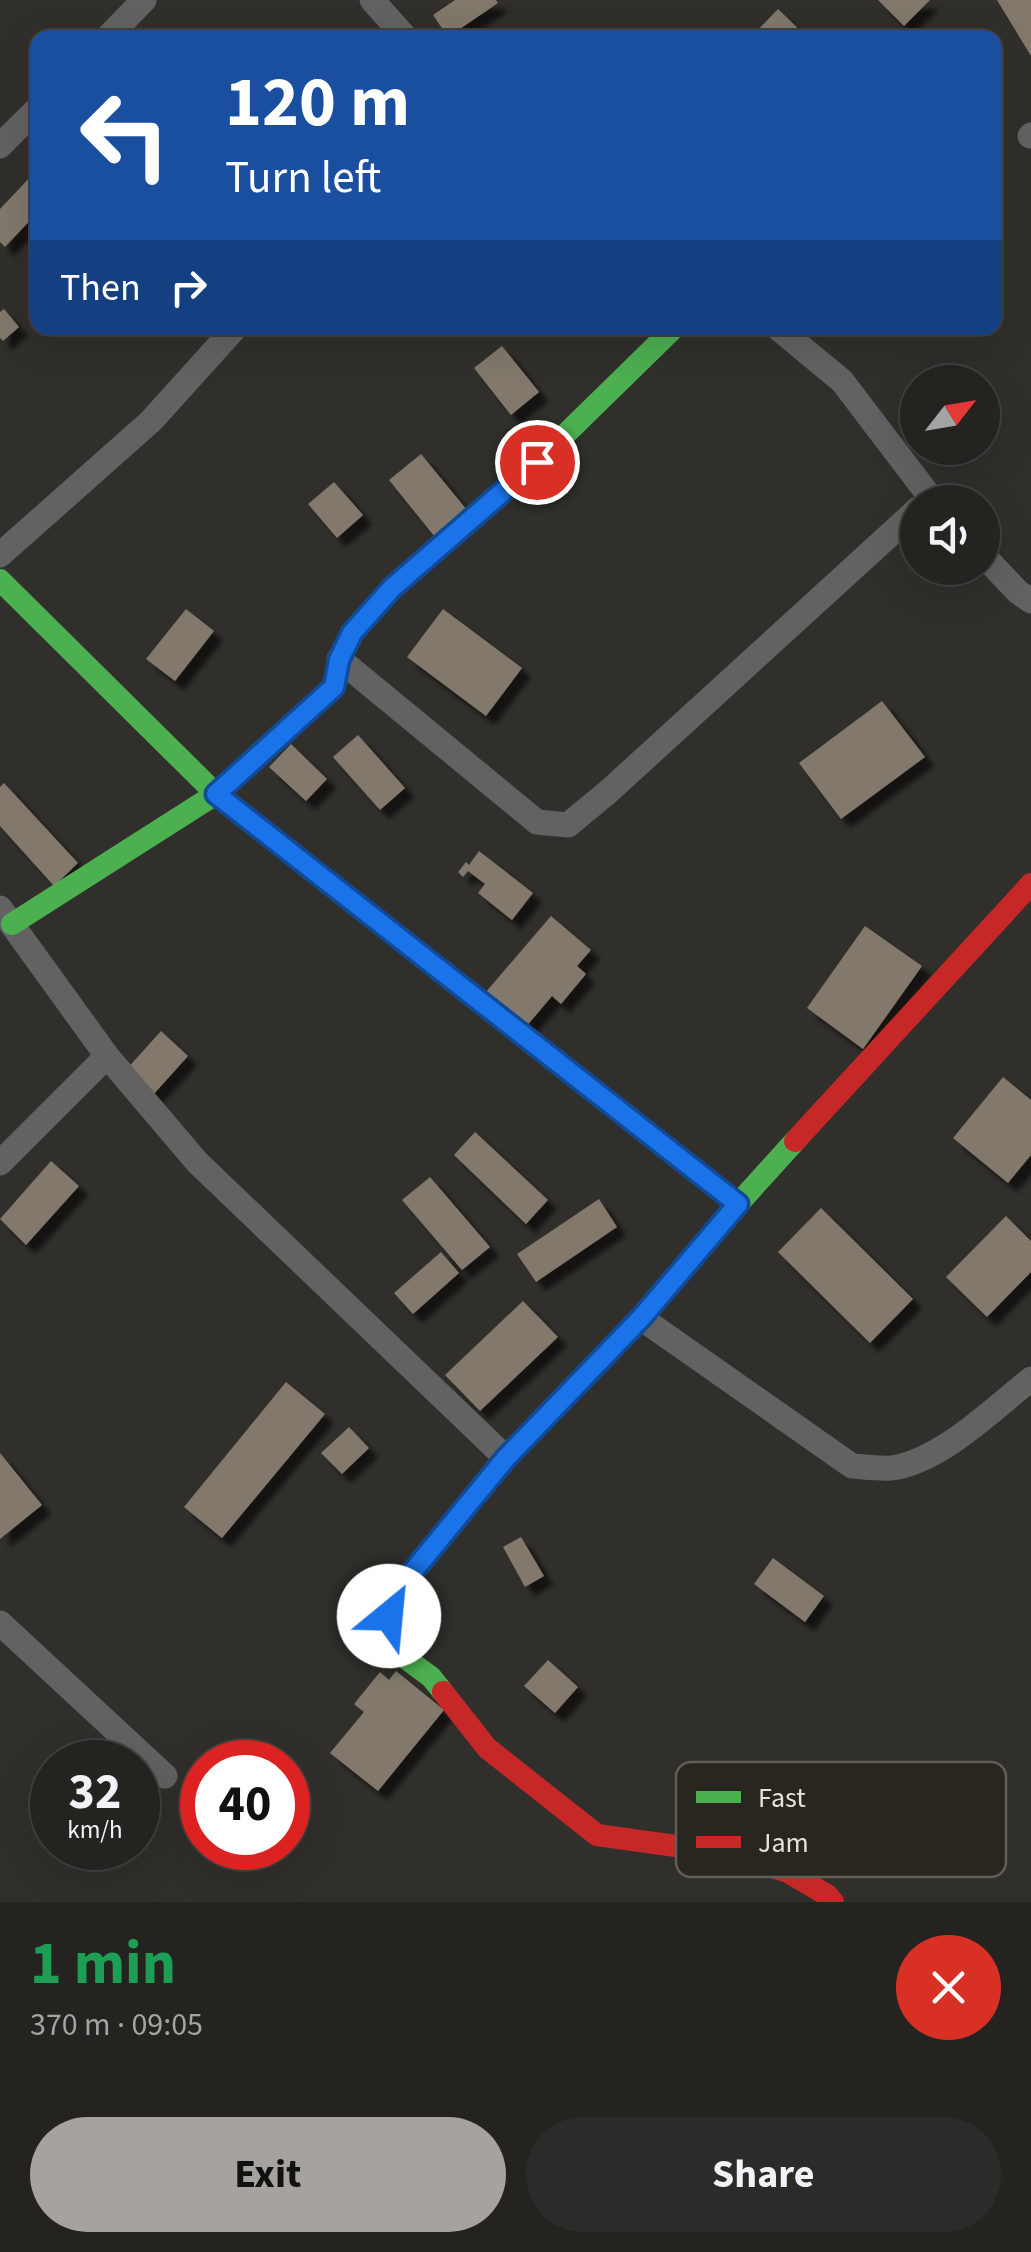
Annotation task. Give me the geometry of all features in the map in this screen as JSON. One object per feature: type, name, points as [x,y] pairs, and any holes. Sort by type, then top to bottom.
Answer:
[{"type":"street","points":[[114,30],[144,0]]},
{"type":"street","points":[[372,0],[399,30]]},
{"type":"street","points":[[0,146],[30,116]]},
{"type":"street","points":[[0,555],[152,421],[229,335]]},
{"type":"street","points":[[506,1458],[197,1162],[107,1056],[6,916],[216,794],[334,687],[339,660],[352,633],[392,588],[537,462],[667,335]]},
{"type":"street","points":[[786,335],[842,382],[914,485]]},
{"type":"street","points":[[339,660],[537,822],[568,826],[900,527]]},
{"type":"street","points":[[1000,573],[1031,602]]},
{"type":"street","points":[[0,580],[216,794],[738,1204]]},
{"type":"street","points":[[676,1845],[596,1835],[488,1748],[432,1677],[381,1640],[396,1592],[506,1458],[641,1318],[738,1204],[1031,884]]},
{"type":"street","points":[[0,1163],[107,1056]]},
{"type":"street","points":[[641,1318],[852,1466],[892,1468],[922,1458],[954,1440],[1031,1379]]},
{"type":"street","points":[[0,1623],[165,1776]]},
{"type":"street","points":[[796,1877],[834,1902]]},
{"type":"building","points":[[455,0],[498,3],[458,30],[443,30],[433,15]]},
{"type":"building","points":[[878,0],[930,0],[904,26]]},
{"type":"building","points":[[997,0],[1031,0],[1031,56]]},
{"type":"building","points":[[778,9],[800,30],[758,30]]},
{"type":"building","points":[[30,177],[30,220],[5,247],[0,242],[0,209]]},
{"type":"building","points":[[4,309],[19,327],[3,341],[0,312]]},
{"type":"building","points":[[502,346],[539,392],[511,415],[474,368]]},
{"type":"building","points":[[421,454],[467,510],[435,537],[389,480]]},
{"type":"building","points":[[334,482],[363,515],[337,538],[308,504]]},
{"type":"building","points":[[186,609],[214,631],[175,681],[146,659]]},
{"type":"building","points":[[443,609],[522,668],[486,716],[407,657]]},
{"type":"building","points":[[882,701],[925,757],[841,819],[799,763]]},
{"type":"building","points":[[358,735],[405,788],[380,810],[333,757]]},
{"type":"building","points":[[291,744],[327,779],[306,801],[269,767]]},
{"type":"building","points":[[4,783],[78,863],[54,886],[0,826],[0,787]]},
{"type":"building","points":[[479,851],[533,893],[512,920],[478,893],[485,884],[468,871],[463,877],[458,872]]},
{"type":"building","points":[[551,916],[591,950],[577,966],[586,974],[561,1004],[552,996],[525,1028],[485,993]]},
{"type":"building","points":[[865,926],[922,966],[863,1049],[807,1008]]},
{"type":"building","points":[[161,1031],[188,1056],[152,1096],[125,1071]]},
{"type":"building","points":[[1003,1077],[1031,1100],[1031,1155],[1008,1183],[953,1138]]},
{"type":"building","points":[[475,1132],[548,1200],[526,1224],[454,1155]]},
{"type":"building","points":[[51,1161],[79,1186],[26,1245],[0,1219]]},
{"type":"building","points":[[430,1177],[490,1247],[462,1270],[402,1200]]},
{"type":"building","points":[[599,1199],[617,1227],[536,1282],[517,1254]]},
{"type":"building","points":[[821,1208],[913,1299],[870,1343],[778,1252]]},
{"type":"building","points":[[1006,1216],[1031,1241],[1031,1272],[987,1317],[946,1277]]},
{"type":"building","points":[[441,1252],[459,1273],[413,1314],[394,1293]]},
{"type":"building","points":[[523,1301],[558,1337],[480,1411],[445,1375]]},
{"type":"building","points":[[286,1382],[325,1414],[222,1538],[184,1507]]},
{"type":"building","points":[[349,1427],[369,1448],[342,1474],[321,1453]]},
{"type":"building","points":[[0,1453],[42,1505],[0,1539]]},
{"type":"building","points":[[521,1537],[544,1576],[525,1587],[503,1547]]},
{"type":"building","points":[[773,1558],[824,1596],[805,1622],[754,1584]]},
{"type":"building","points":[[548,1660],[578,1687],[555,1713],[524,1686]]},
{"type":"building","points":[[396,1671],[444,1710],[378,1791],[330,1753],[364,1712],[354,1704],[380,1672],[389,1680]]},
{"type":"traffic: fast","points":[[12,924],[216,794],[334,687],[339,659],[352,633],[392,588],[537,462],[667,335]]},
{"type":"traffic: fast","points":[[0,580],[216,794],[738,1204]]},
{"type":"traffic: fast","points":[[443,1692],[431,1677],[381,1640],[396,1591],[506,1458],[641,1318],[795,1141]]},
{"type":"traffic: jam","points":[[795,1141],[1031,884]]},
{"type":"traffic: jam","points":[[443,1692],[487,1748],[597,1835],[676,1846]]},
{"type":"traffic: jam","points":[[796,1877],[833,1902]]},
{"type":"route","points":[[389,1616],[396,1592],[506,1458],[641,1318],[738,1204],[216,794],[334,687],[339,660],[352,633],[392,588],[537,462]]}]
